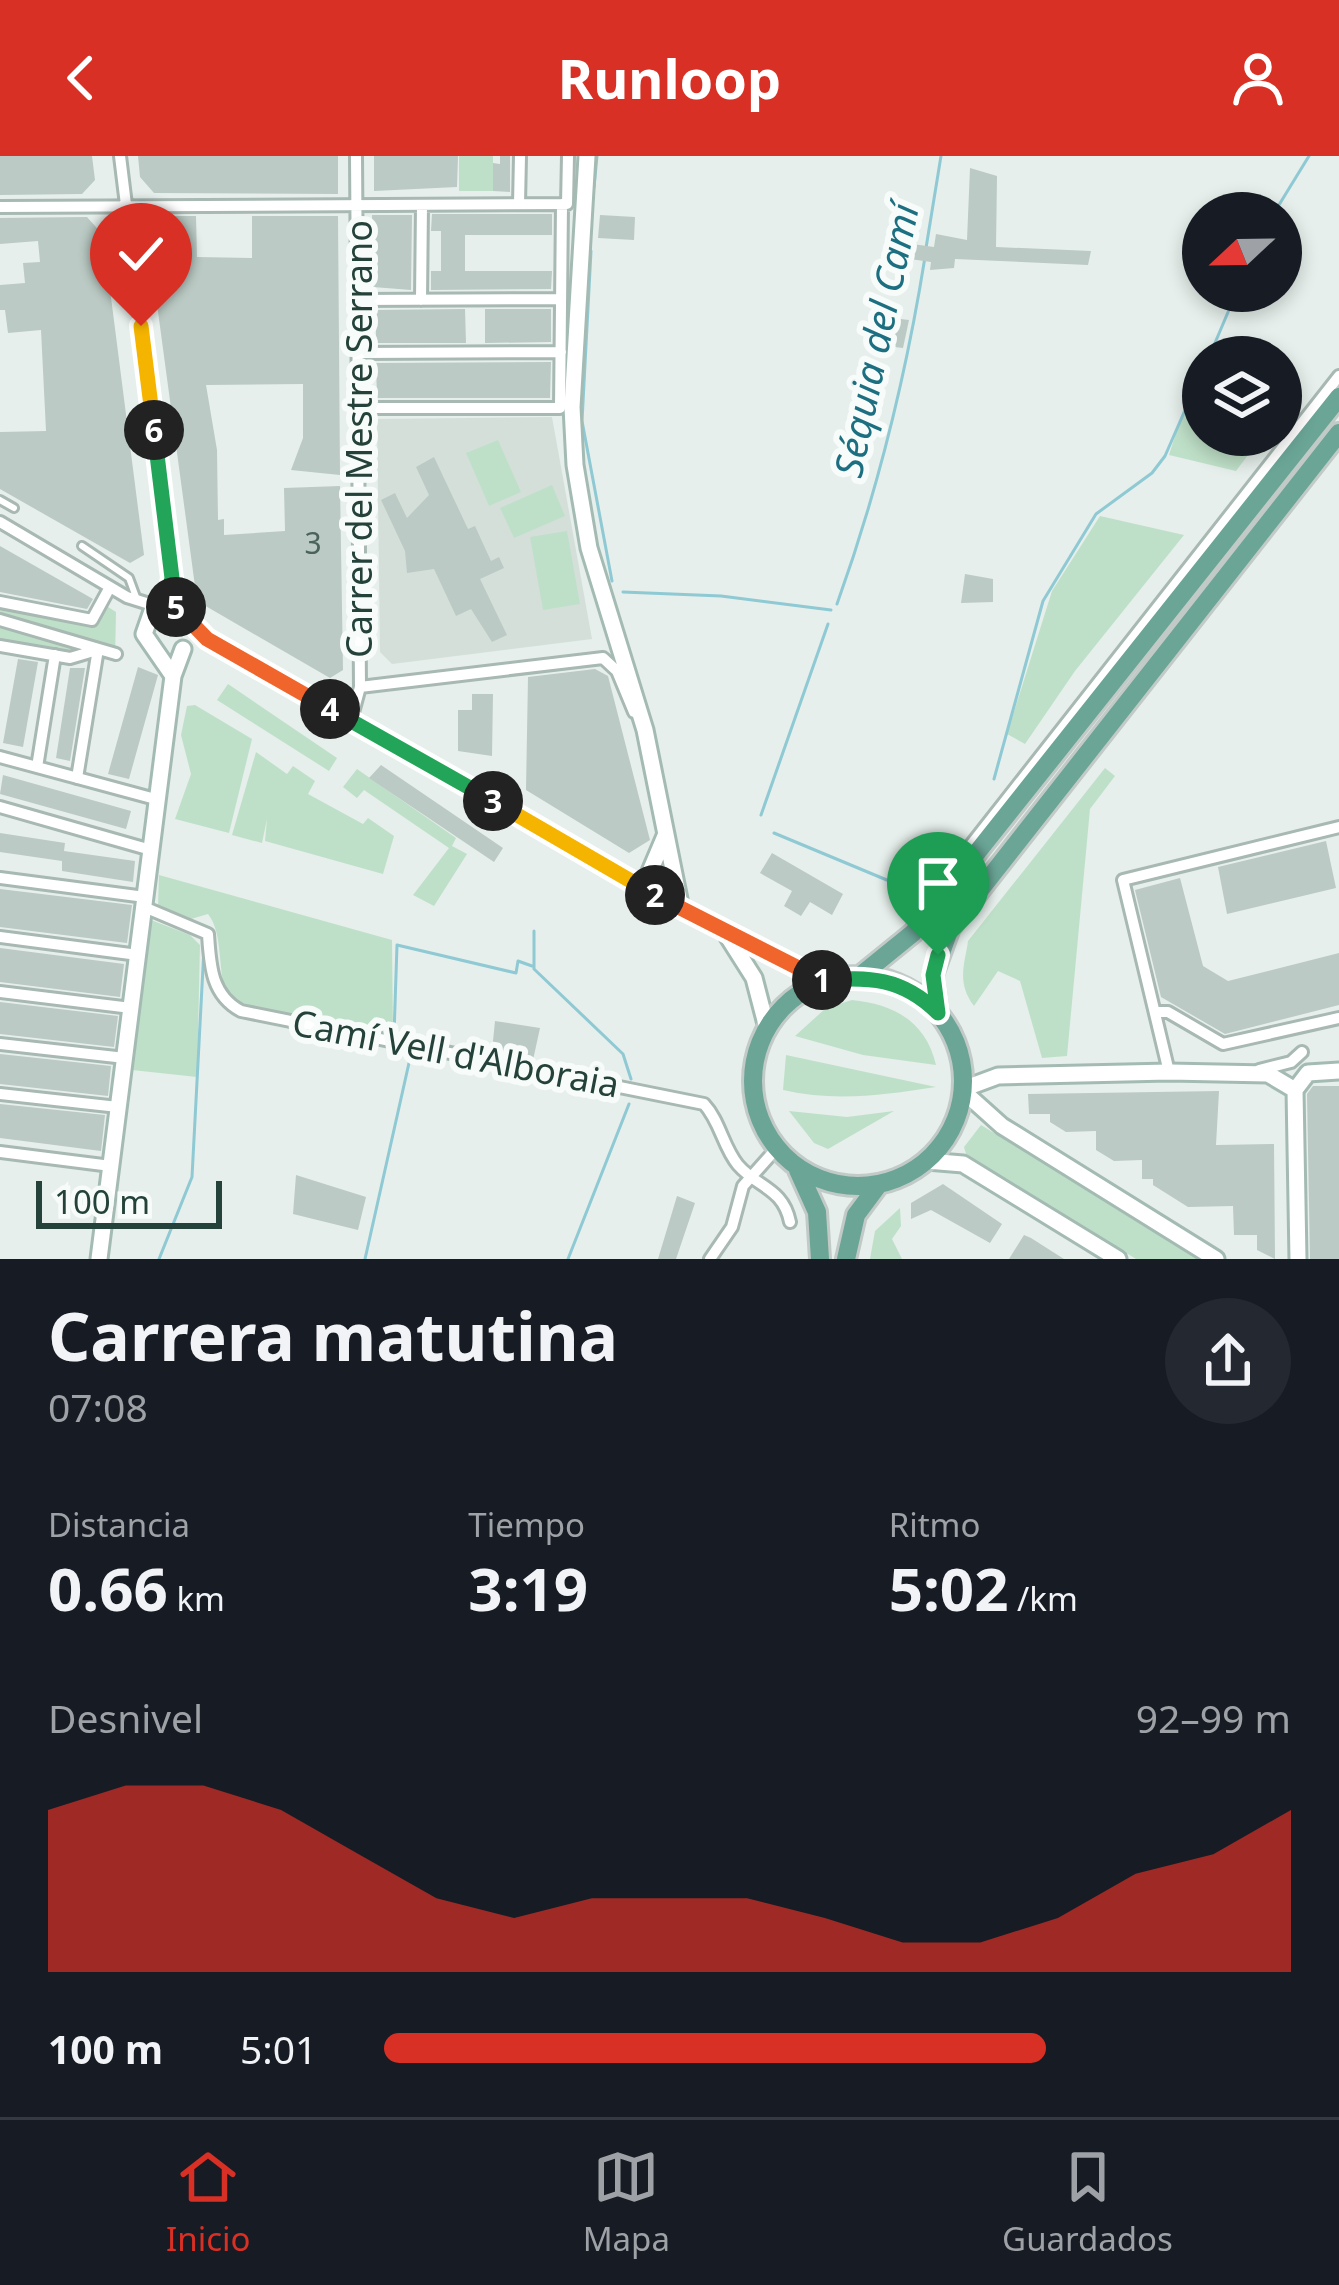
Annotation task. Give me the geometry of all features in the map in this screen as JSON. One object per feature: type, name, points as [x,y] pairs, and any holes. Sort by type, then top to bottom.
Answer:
[{"type":"main road","points":[[587,156],[572,407],[575,465],[589,548],[645,730],[680,908]]},
{"type":"main road","points":[[860,976],[893,954],[930,912],[1339,397]]},
{"type":"main road","points":[[927,1161],[954,1124],[963,1090],[956,1044],[938,1013],[933,975],[950,928],[1339,433]]},
{"type":"main road","points":[[173,676],[147,641],[157,610],[181,609],[207,639],[643,888],[824,981]]},
{"type":"main road","points":[[99,1259],[173,676],[191,621]]},
{"type":"main road","points":[[159,652],[207,639]]},
{"type":"main road","points":[[643,888],[666,833]]},
{"type":"main road","points":[[726,934],[751,970],[767,1028]]},
{"type":"main road","points":[[938,1013],[895,982],[860,976],[824,981],[791,1000],[767,1028],[753,1088],[764,1127],[777,1148],[796,1166],[844,1185],[880,1184],[927,1161],[955,1161],[1118,1259]]},
{"type":"main road","points":[[1298,1259],[1295,1090],[1304,1076],[1315,1071],[1339,1071]]},
{"type":"main road","points":[[963,1090],[998,1076],[1169,1072],[1274,1075],[1295,1090]]},
{"type":"main road","points":[[963,1090],[1002,1126],[1216,1259]]},
{"type":"main road","points":[[796,1166],[817,1212],[820,1259]]},
{"type":"main road","points":[[846,1259],[856,1215],[880,1184]]},
{"type":"street","points":[[0,522],[157,610],[172,578],[120,156]]},
{"type":"street","name":"Carrer del Mestre Serrano","points":[[351,720],[360,686],[356,156]]},
{"type":"street","points":[[519,204],[520,156]]},
{"type":"street","points":[[358,408],[560,408],[568,156]]},
{"type":"street","points":[[0,208],[565,204]]},
{"type":"street","points":[[421,300],[422,205]]},
{"type":"street","points":[[357,300],[561,299]]},
{"type":"street","points":[[357,353],[561,352]]},
{"type":"street","points":[[930,912],[959,860],[1339,376]]},
{"type":"street","points":[[0,602],[92,620],[110,586]]},
{"type":"street","points":[[0,620],[116,654]]},
{"type":"street","points":[[0,646],[70,658],[99,649]]},
{"type":"street","points":[[76,778],[99,649]]},
{"type":"street","points":[[37,767],[56,655]]},
{"type":"street","points":[[360,686],[603,658],[617,670],[645,730]]},
{"type":"street","points":[[0,757],[159,800]]},
{"type":"street","points":[[0,807],[151,850]]},
{"type":"street","points":[[1169,1072],[1123,880],[1337,828],[1339,842]]},
{"type":"street","points":[[0,878],[145,902]]},
{"type":"street","name":"Camí Vell d'Alboraia","points":[[145,902],[208,934],[221,998],[241,1011],[704,1104],[736,1162],[750,1175]]},
{"type":"street","points":[[0,937],[138,955]]},
{"type":"street","points":[[0,992],[131,1008]]},
{"type":"street","points":[[1156,1012],[1168,1012],[1222,1044],[1339,1018]]},
{"type":"street","points":[[1298,1028],[1302,1052],[1315,1071]]},
{"type":"street","points":[[0,1044],[124,1058]]},
{"type":"street","points":[[1244,1072],[1291,1062],[1302,1052]]},
{"type":"street","points":[[0,1094],[118,1107]]},
{"type":"street","points":[[710,1259],[732,1227],[750,1175],[777,1148]]},
{"type":"street","points":[[0,1152],[111,1166]]},
{"type":"street","points":[[750,1175],[772,1188],[786,1204],[790,1222]]},
{"type":"lane","points":[[0,500],[14,508]]},
{"type":"lane","points":[[82,546],[129,578],[132,598]]},
{"type":"lane","points":[[1144,999],[1156,1012]]},
{"type":"shaded area","points":[[552,417],[592,639],[392,664],[380,652],[377,419]]},
{"type":"green space","points":[[459,156],[493,156],[493,191],[459,191]]},
{"type":"green space","points":[[1182,414],[1182,456],[1247,456],[1236,471],[1169,455]]},
{"type":"green space","points":[[498,440],[521,492],[489,506],[466,453]]},
{"type":"green space","points":[[552,485],[565,516],[514,538],[500,508]]},
{"type":"green space","points":[[1100,516],[1184,535],[1075,671],[1025,744],[1007,734],[1052,591]]},
{"type":"green space","points":[[567,531],[580,604],[543,610],[530,537]]},
{"type":"green space","points":[[0,604],[92,625],[105,605],[116,612],[115,660],[0,651]]},
{"type":"green space","points":[[228,684],[337,758],[329,771],[217,700]]},
{"type":"green space","points":[[195,705],[252,739],[229,833],[175,819],[191,774],[181,735],[187,706]]},
{"type":"green space","points":[[256,752],[287,774],[293,766],[315,781],[308,794],[363,824],[368,818],[394,836],[383,874],[265,841],[267,819],[262,843],[232,835]]},
{"type":"green space","points":[[1105,768],[1115,776],[1090,809],[1067,1056],[1042,1058],[1020,981],[998,971],[974,1006],[968,997],[963,973],[968,941]]},
{"type":"green space","points":[[357,769],[456,838],[452,846],[467,854],[434,906],[413,895],[449,848],[364,790],[357,798],[343,787]]},
{"type":"green space","points":[[159,875],[392,940],[393,1035],[250,1007],[227,996],[213,922],[208,914],[191,919],[158,906]]},
{"type":"green space","points":[[151,920],[190,935],[200,945],[197,1077],[132,1070]]},
{"type":"green space","points":[[852,1000],[906,1017],[924,1037],[936,1065],[863,1055],[795,1036],[826,1008]]},
{"type":"green space","points":[[786,1055],[936,1087],[841,1096],[783,1090]]},
{"type":"green space","points":[[789,1111],[847,1117],[894,1111],[828,1149],[814,1143]]},
{"type":"green space","points":[[981,1125],[1198,1259],[1136,1259],[966,1154],[964,1147]]},
{"type":"green space","points":[[900,1208],[901,1226],[892,1239],[902,1259],[870,1259],[875,1231]]},
{"type":"building","points":[[0,156],[92,156],[95,180],[82,194],[0,195]]},
{"type":"building","points":[[138,156],[338,156],[338,194],[154,193],[140,177]]},
{"type":"building","points":[[374,156],[458,156],[457,187],[374,191]]},
{"type":"building","points":[[500,156],[510,156],[510,192],[493,191],[493,163],[500,164]]},
{"type":"building","points":[[970,168],[997,176],[996,247],[1091,251],[1088,265],[955,259],[954,268],[930,270],[931,262],[903,258],[905,243],[934,247],[936,234],[967,240]]},
{"type":"building","points":[[432,214],[552,214],[552,235],[465,235],[465,271],[552,271],[551,289],[431,290],[431,271],[441,271],[441,231],[431,231]]},
{"type":"building","points":[[372,215],[412,215],[411,290],[373,287]]},
{"type":"building","points":[[600,215],[635,217],[634,240],[598,238]]},
{"type":"building","points":[[159,216],[196,216],[197,257],[252,258],[252,216],[338,216],[340,475],[291,470],[303,438],[303,384],[206,385],[217,450],[218,520],[224,519],[224,535],[285,531],[284,488],[340,486],[343,670],[330,678],[197,601],[147,230]]},
{"type":"building","points":[[87,217],[103,235],[144,555],[130,563],[0,489],[0,432],[46,431],[41,330],[8,333],[5,310],[0,310],[0,285],[25,283],[23,263],[40,262],[38,241],[0,244],[0,218]]},
{"type":"building","points":[[465,309],[466,343],[376,343],[376,310]]},
{"type":"building","points":[[485,309],[551,309],[551,342],[485,343]]},
{"type":"building","points":[[884,317],[909,320],[903,348],[878,345]]},
{"type":"building","points":[[551,362],[550,398],[377,398],[376,363]]},
{"type":"building","points":[[434,457],[468,529],[475,526],[491,561],[499,557],[504,568],[480,579],[507,635],[492,642],[471,609],[456,616],[434,569],[407,573],[405,551],[381,500],[395,493],[407,518],[429,495],[416,467]]},
{"type":"building","points":[[0,546],[93,599],[87,609],[0,592]]},
{"type":"building","points":[[965,574],[993,579],[993,602],[961,603]]},
{"type":"building","points":[[18,659],[38,662],[23,747],[3,743]]},
{"type":"building","points":[[138,667],[158,675],[129,779],[108,774]]},
{"type":"building","points":[[70,668],[85,668],[70,761],[56,758]]},
{"type":"building","points":[[595,669],[608,676],[650,840],[629,853],[526,790],[528,677]]},
{"type":"building","points":[[472,694],[493,694],[492,756],[458,751],[458,710],[472,710]]},
{"type":"building","points":[[381,765],[503,848],[494,862],[369,778]]},
{"type":"building","points":[[3,775],[131,811],[126,829],[0,794]]},
{"type":"building","points":[[0,833],[65,843],[64,851],[135,861],[133,882],[62,871],[62,861],[0,852]]},
{"type":"building","points":[[1326,841],[1336,888],[1227,914],[1218,867]]},
{"type":"building","points":[[772,853],[843,894],[832,915],[810,902],[801,916],[784,906],[792,891],[760,873]]},
{"type":"building","points":[[1180,878],[1203,966],[1228,981],[1339,953],[1339,1005],[1225,1034],[1161,997],[1135,890]]},
{"type":"building","points":[[0,889],[132,905],[127,943],[0,927]]},
{"type":"building","points":[[0,948],[124,964],[120,997],[0,982]]},
{"type":"building","points":[[0,1002],[118,1016],[114,1047],[0,1034]]},
{"type":"building","points":[[495,1021],[540,1028],[533,1060],[492,1051]]},
{"type":"building","points":[[0,1054],[111,1066],[108,1096],[0,1084]]},
{"type":"building","points":[[1313,1086],[1339,1086],[1339,1259],[1310,1259],[1307,1094]]},
{"type":"building","points":[[1219,1091],[1216,1145],[1274,1144],[1275,1259],[1257,1250],[1257,1235],[1234,1235],[1233,1206],[1188,1207],[1153,1185],[1153,1179],[1142,1179],[1142,1160],[1114,1161],[1096,1150],[1096,1131],[1066,1132],[1050,1122],[1050,1114],[1029,1114],[1028,1094]]},
{"type":"building","points":[[0,1104],[105,1115],[101,1151],[0,1138]]},
{"type":"building","points":[[296,1175],[366,1197],[358,1230],[293,1214]]},
{"type":"building","points":[[943,1184],[1002,1224],[990,1243],[931,1210],[911,1219],[911,1203]]},
{"type":"building","points":[[677,1196],[695,1203],[676,1259],[658,1259]]},
{"type":"building","points":[[1024,1235],[1031,1238],[1064,1259],[1009,1259]]},
{"type":"waterway","points":[[594,187],[597,156]]},
{"type":"waterway","name":"Séquia del Camí","points":[[926,248],[941,156]]},
{"type":"waterway","points":[[1287,192],[1309,156]]},
{"type":"waterway","points":[[591,251],[582,421],[612,581]]},
{"type":"waterway","name":"Séquia del Camí","points":[[837,604],[889,432],[925,257]]},
{"type":"waterway","points":[[1218,336],[1228,312]]},
{"type":"waterway","points":[[994,779],[1043,601],[1096,514],[1152,473],[1182,417]]},
{"type":"waterway","points":[[623,592],[721,596],[831,610]]},
{"type":"waterway","points":[[761,815],[828,624]]},
{"type":"waterway","points":[[774,833],[918,893]]},
{"type":"waterway","points":[[534,931],[534,969],[623,1054],[631,1079]]},
{"type":"waterway","points":[[414,1040],[394,1035],[397,945],[516,973],[518,961],[532,966]]},
{"type":"waterway","points":[[159,1259],[192,1177],[204,948]]},
{"type":"waterway","points":[[365,1259],[411,1054]]},
{"type":"waterway","points":[[568,1259],[629,1104]]},
{"type":"route","points":[[141,326],[172,578],[166,605],[181,609],[207,639],[643,888],[824,981],[878,977],[911,990],[938,1013],[933,975],[938,955]]}]
